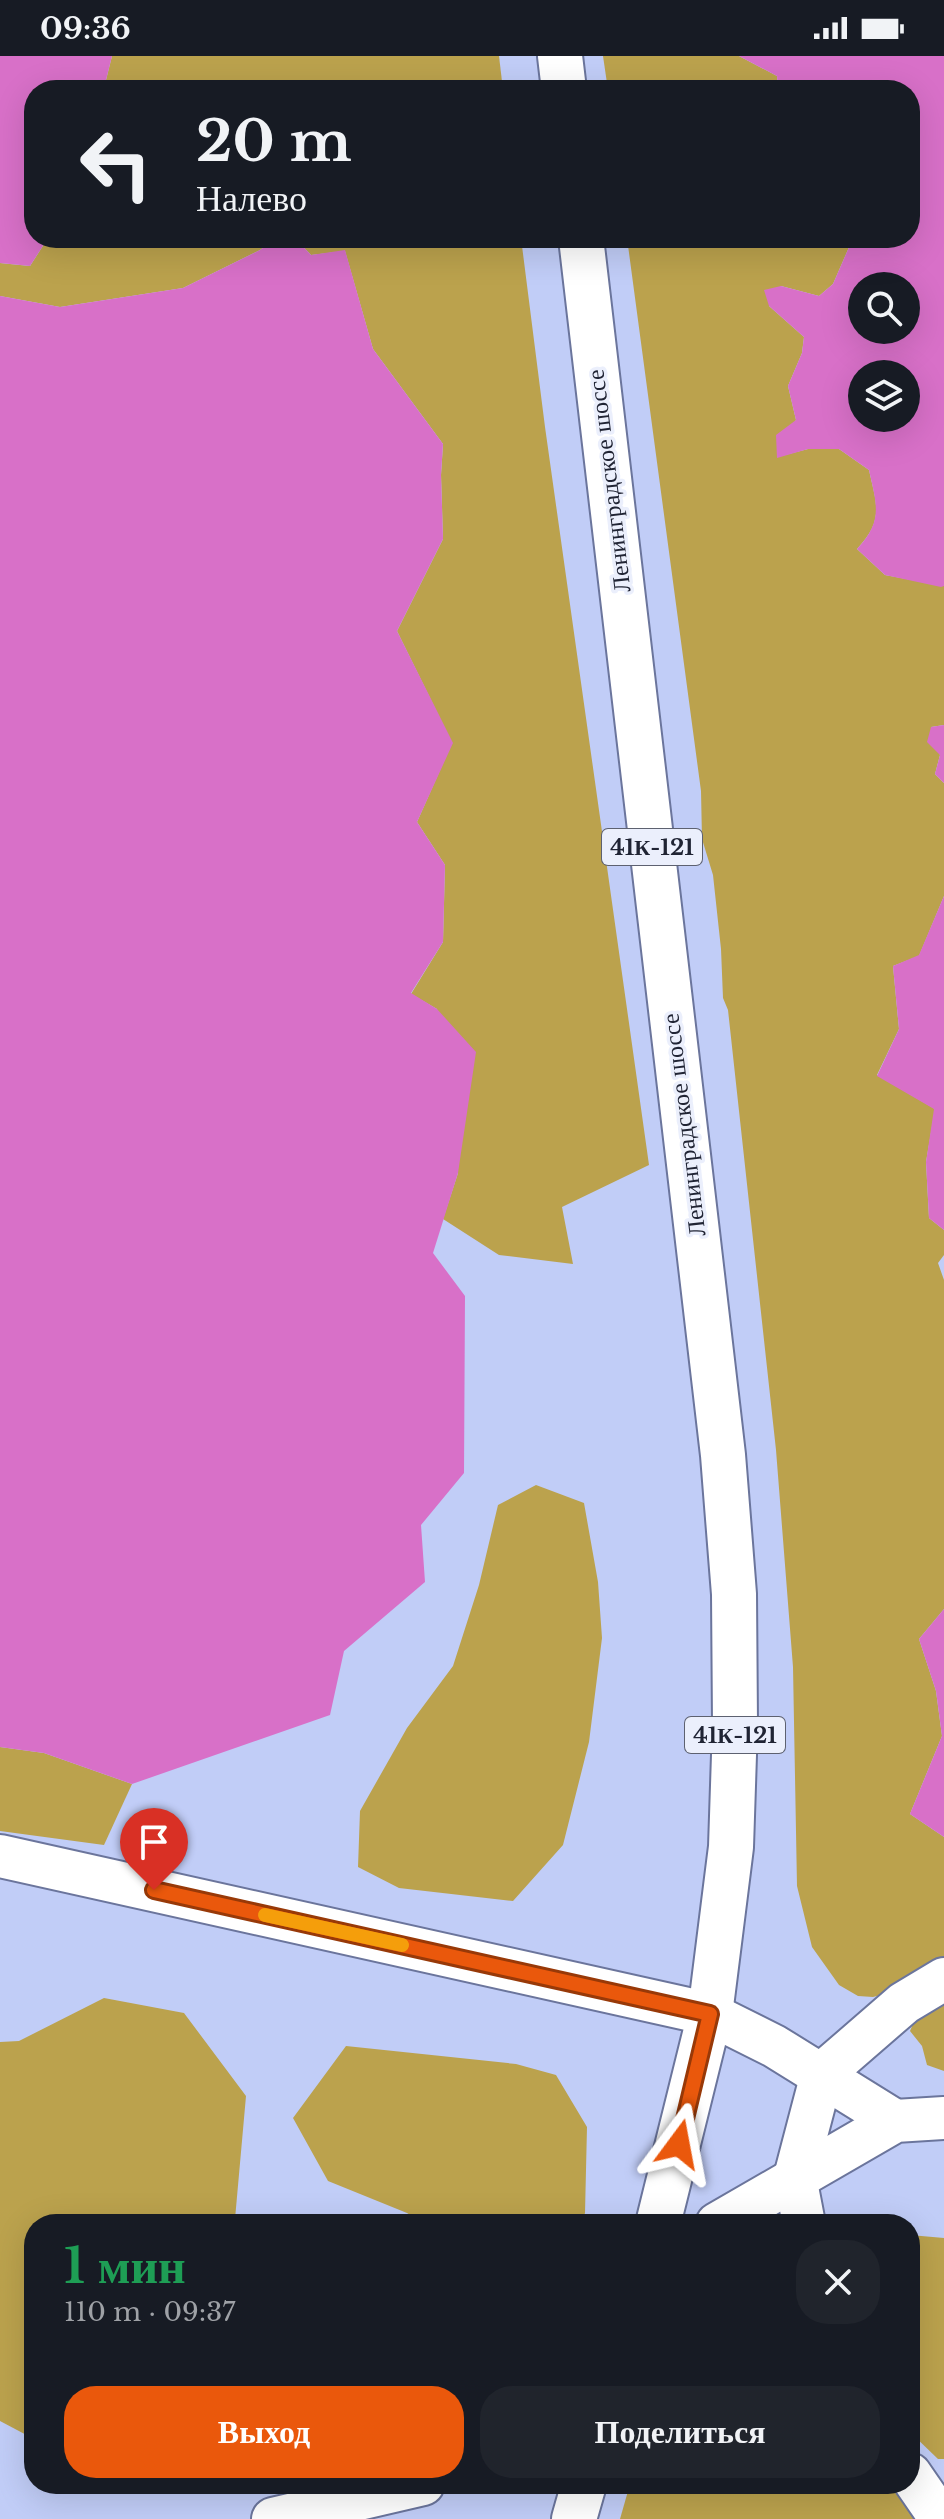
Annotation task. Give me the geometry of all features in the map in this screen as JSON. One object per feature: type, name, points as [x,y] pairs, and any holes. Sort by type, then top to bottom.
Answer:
[{"type":"main road","points":[[560,56],[563,80]]},
{"type":"main road","name":"Ленинградское шоссе","points":[[582,248],[723,1455],[734,1594],[735,1724],[731,1847],[710,2014]]},
{"type":"main road","name":"41К-121","points":[[660,2214],[710,2014]]},
{"type":"main road","points":[[574,2519],[581,2494]]},
{"type":"street","points":[[0,1856],[710,2014],[822,2074],[895,2121]]},
{"type":"street","points":[[802,2214],[795,2177],[822,2074],[904,2003],[944,1979]]},
{"type":"street","points":[[734,2214],[895,2121],[944,2118]]},
{"type":"street","points":[[920,2489],[941,2519]]},
{"type":"street","points":[[273,2519],[380,2494]]},
{"type":"shaded area","points":[[0,56],[112,56],[106,80],[24,80],[24,248],[42,248],[30,266],[0,263]]},
{"type":"shaded area","points":[[112,56],[499,56],[502,80],[106,80]]},
{"type":"shaded area","points":[[603,56],[739,56],[777,76],[777,80],[607,80]]},
{"type":"shaded area","points":[[739,56],[944,56],[944,586],[941,587],[885,575],[857,549],[871,530],[876,512],[869,470],[839,449],[808,449],[777,458],[776,435],[796,420],[788,386],[802,353],[804,337],[769,306],[764,290],[781,286],[819,296],[833,284],[849,248],[920,248],[920,80],[777,80],[777,76]]},
{"type":"shaded area","points":[[42,248],[263,248],[183,288],[60,307],[0,296],[0,263],[30,266]]},
{"type":"shaded area","points":[[304,248],[522,248],[649,1165],[562,1207],[573,1264],[499,1255],[443,1219],[458,1173],[437,1009],[411,994],[443,942],[445,865],[417,822],[452,743],[397,631],[443,539],[443,444],[373,349],[345,251],[311,255]]},
{"type":"shaded area","points":[[304,248],[311,255],[345,250],[373,349],[443,444],[443,539],[397,631],[453,743],[417,822],[445,865],[443,942],[411,993],[437,1009],[476,1052],[458,1173],[433,1253],[465,1296],[464,1473],[421,1525],[425,1582],[344,1651],[330,1715],[132,1784],[44,1753],[0,1747],[0,296],[60,307],[183,288],[260,250]]},
{"type":"shaded area","points":[[628,248],[849,248],[833,284],[819,296],[781,286],[769,306],[804,337],[802,353],[788,386],[796,420],[777,457],[808,449],[839,449],[869,470],[875,521],[857,549],[885,575],[944,586],[944,725],[931,727],[940,755],[935,774],[944,783],[944,896],[919,956],[893,966],[899,1029],[877,1075],[935,1109],[926,1162],[929,1218],[944,1230],[944,1255],[938,1263],[944,1280],[944,1609],[919,1639],[936,1691],[942,1736],[910,1814],[944,1837],[944,2071],[927,2065],[922,2046],[910,2031],[922,2004],[889,1993],[873,1997],[858,1996],[839,1985],[812,1947],[797,1886],[793,1667],[776,1450],[728,1010],[723,998],[713,875],[702,839],[701,791]]},
{"type":"shaded area","points":[[944,725],[944,783],[935,774],[940,755],[927,742],[931,727]]},
{"type":"shaded area","points":[[944,896],[944,1230],[929,1218],[926,1162],[934,1109],[877,1076],[899,1029],[893,966],[919,955]]},
{"type":"shaded area","points":[[536,1485],[584,1503],[598,1582],[602,1638],[589,1742],[563,1845],[513,1901],[399,1888],[358,1867],[360,1811],[407,1728],[453,1666],[479,1585],[498,1505]]},
{"type":"shaded area","points":[[944,1609],[944,1837],[910,1814],[942,1736],[936,1691],[919,1639]]},
{"type":"shaded area","points":[[0,1747],[44,1753],[132,1784],[104,1845],[0,1831]]},
{"type":"shaded area","points":[[104,1998],[184,2013],[246,2096],[235,2214],[24,2214],[24,2434],[0,2421],[0,2042],[19,2041]]},
{"type":"shaded area","points":[[346,2046],[516,2064],[556,2075],[587,2127],[585,2213],[409,2214],[328,2181],[293,2118]]},
{"type":"shaded area","points":[[920,2236],[944,2238],[944,2459],[938,2459],[920,2442]]},
{"type":"shaded area","points":[[627,2494],[909,2494],[930,2519],[620,2519]]},
{"type":"slow traffic","points":[[265,1915],[402,1945]]},
{"type":"route","points":[[154,1890],[710,2014],[679,2144]]}]
